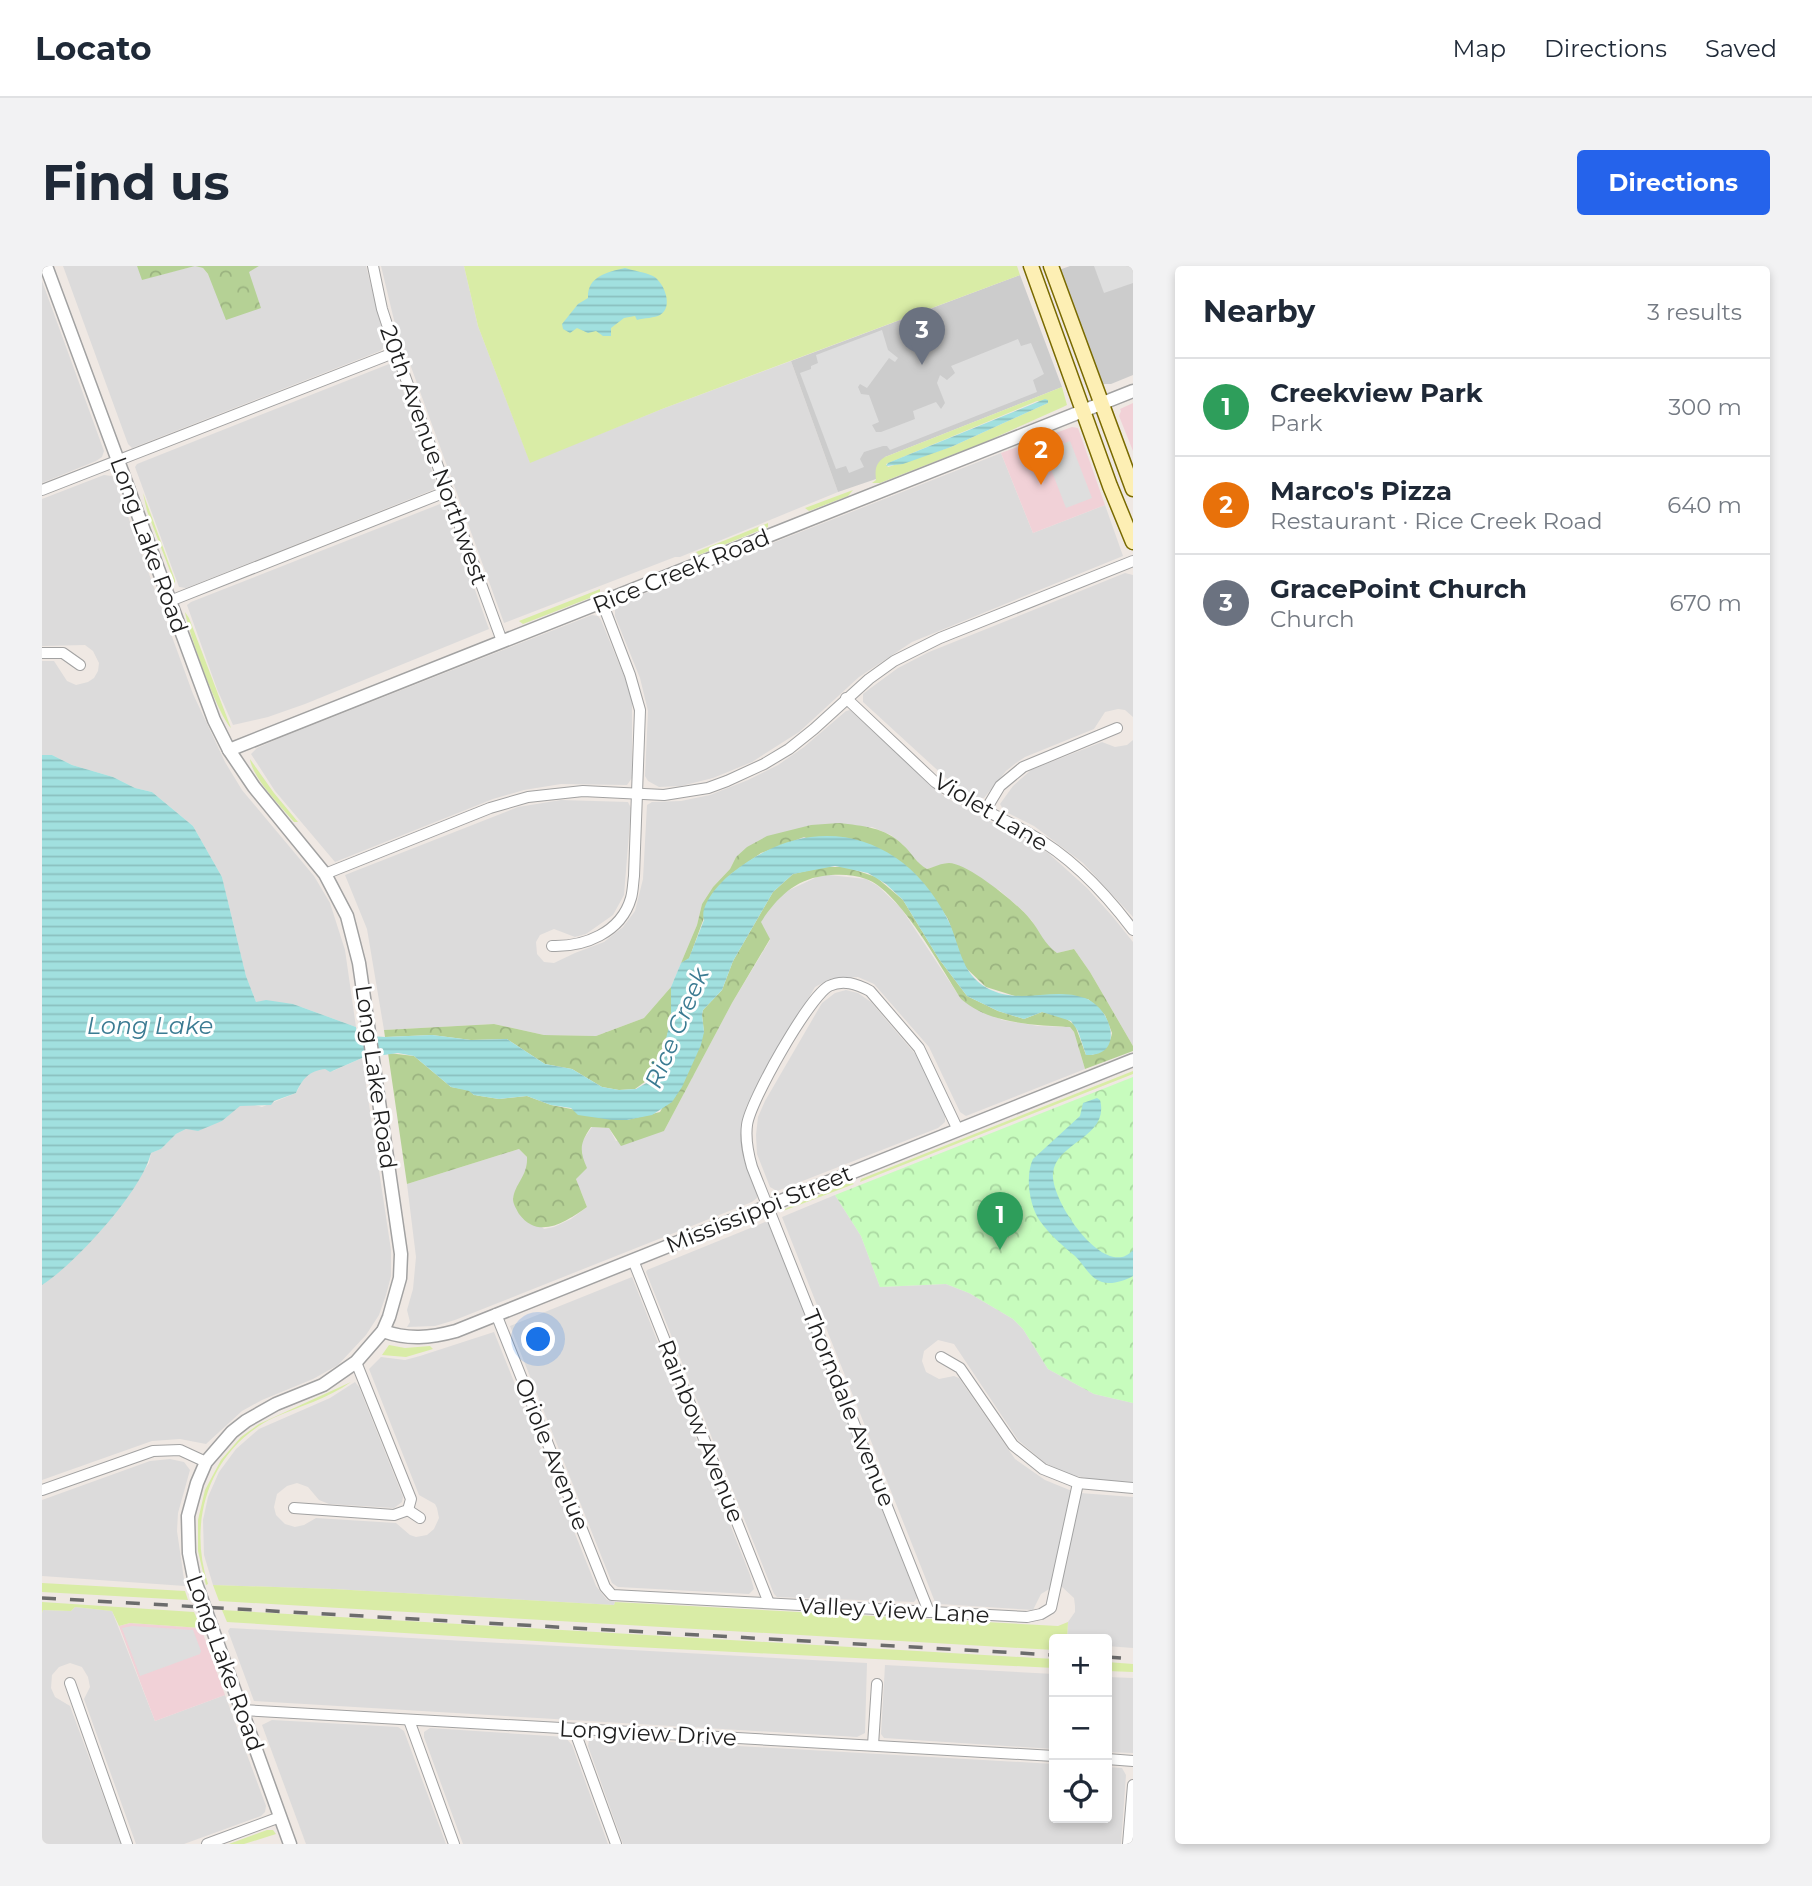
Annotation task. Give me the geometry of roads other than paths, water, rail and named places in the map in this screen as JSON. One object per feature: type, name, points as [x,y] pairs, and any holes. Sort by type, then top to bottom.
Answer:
[{"type":"main road","points":[[1031,266],[1133,542]]},
{"type":"main road","points":[[1051,266],[1133,489]]},
{"type":"street","name":"Long Lake Road","points":[[46,266],[208,706],[229,750],[254,787],[326,874],[340,898],[352,934],[368,1026],[401,1254],[395,1301],[383,1331],[356,1362],[323,1385],[276,1404],[232,1432],[206,1462],[188,1516],[190,1566],[290,1844]]},
{"type":"street","name":"20th Avenue Northwest","points":[[373,266],[382,309],[396,352],[502,641]]},
{"type":"street","points":[[42,490],[396,352]]},
{"type":"street","name":"Rice Creek Road","points":[[229,750],[1133,391]]},
{"type":"street","points":[[170,601],[447,491]]},
{"type":"street","points":[[326,874],[490,808],[528,797],[583,791],[664,795],[708,788],[764,764],[814,729],[846,698],[894,661],[940,638],[1133,561]]},
{"type":"street","points":[[552,946],[569,947],[597,938],[616,923],[631,899],[640,710],[630,675],[602,602]]},
{"type":"street","points":[[42,653],[63,653],[80,665]]},
{"type":"street","name":"Violet Lane","points":[[846,698],[935,782],[1031,834],[1059,853],[1087,878],[1133,930]]},
{"type":"street","points":[[985,811],[1000,786],[1023,767],[1117,728]]},
{"type":"street","name":"Thorndale Avenue","points":[[929,1612],[748,1153],[747,1123],[751,1108],[811,1003],[818,994],[834,984],[849,983],[860,986],[875,996],[923,1055],[958,1130]]},
{"type":"street","name":"Mississippi Street","points":[[383,1331],[407,1338],[429,1337],[456,1331],[1133,1060]]},
{"type":"street","name":"Rainbow Avenue","points":[[633,1260],[769,1603]]},
{"type":"street","name":"Oriole Avenue","points":[[496,1314],[608,1593]]},
{"type":"street","points":[[941,1357],[960,1368],[1003,1432],[1027,1458],[1051,1473],[1077,1483],[1133,1489]]},
{"type":"street","points":[[356,1362],[411,1499],[408,1510]]},
{"type":"street","points":[[42,1490],[153,1451],[180,1450],[206,1462]]},
{"type":"street","name":"Valley View Lane","points":[[608,1593],[1027,1617],[1041,1614],[1051,1608],[1077,1483]]},
{"type":"street","points":[[294,1508],[394,1515],[408,1510]]},
{"type":"street","points":[[408,1510],[420,1518]]},
{"type":"street","points":[[70,1683],[127,1844]]},
{"type":"street","points":[[873,1745],[877,1684]]},
{"type":"street","name":"Longview Drive","points":[[242,1710],[1049,1756]]},
{"type":"street","points":[[409,1720],[454,1844]]},
{"type":"street","points":[[574,1729],[616,1844]]},
{"type":"street","points":[[1112,1759],[1133,1760]]},
{"type":"street","points":[[1128,1844],[1133,1785]]},
{"type":"street","points":[[207,1844],[280,1817]]},
{"type":"water","points":[[625,268],[657,279],[666,295],[664,311],[658,316],[637,320],[635,316],[624,318],[611,328],[611,336],[603,336],[596,331],[588,333],[577,328],[570,333],[563,329],[562,324],[578,304],[588,298],[595,280],[606,273]]},
{"type":"water","points":[[1045,399],[1048,403],[951,447],[903,464],[886,466],[888,463]]},
{"type":"water","name":"Long Lake","points":[[42,755],[52,755],[72,765],[152,792],[193,826],[222,877],[246,976],[256,1002],[266,1000],[293,1004],[356,1027],[357,1035],[507,1039],[545,1064],[572,1069],[602,1087],[636,1089],[648,1082],[658,1070],[671,1019],[671,987],[681,963],[689,958],[704,920],[707,901],[712,894],[732,873],[762,853],[793,841],[823,836],[853,839],[881,849],[906,866],[929,890],[948,920],[966,966],[978,982],[999,993],[1012,995],[1060,994],[1085,998],[1095,1004],[1108,1021],[1110,1041],[1098,1054],[1086,1055],[1078,1031],[1071,1021],[1042,1012],[1024,1019],[998,1011],[967,996],[939,959],[903,900],[886,884],[868,873],[835,866],[793,874],[773,892],[733,961],[722,990],[703,1010],[704,1032],[701,1045],[682,1087],[672,1102],[652,1115],[612,1120],[578,1115],[571,1108],[551,1105],[527,1096],[499,1099],[474,1095],[469,1091],[451,1087],[414,1056],[398,1053],[362,1058],[330,1072],[325,1069],[311,1074],[304,1079],[296,1093],[274,1101],[271,1105],[240,1106],[222,1121],[198,1131],[186,1129],[176,1134],[161,1149],[151,1153],[135,1187],[106,1225],[72,1261],[42,1285]]},
{"type":"water","points":[[1097,1098],[1100,1100],[1101,1112],[1097,1123],[1056,1162],[1054,1186],[1070,1218],[1095,1247],[1109,1255],[1122,1257],[1133,1250],[1133,1276],[1113,1283],[1102,1282],[1093,1277],[1078,1259],[1056,1240],[1036,1214],[1029,1190],[1033,1159],[1080,1116],[1083,1103]]},
{"type":"railway","points":[[42,1598],[1049,1655]]},
{"type":"railway","points":[[1112,1657],[1133,1659]]},
{"type":"place","name":"GracePoint Church","points":[[922,365]]},
{"type":"place","name":"Marco's Pizza","points":[[1041,485]]},
{"type":"place","name":"Creekview Park","points":[[1000,1250]]},
{"type":"water label","name":"Rice Creek","points":[[677,1028]]}]
